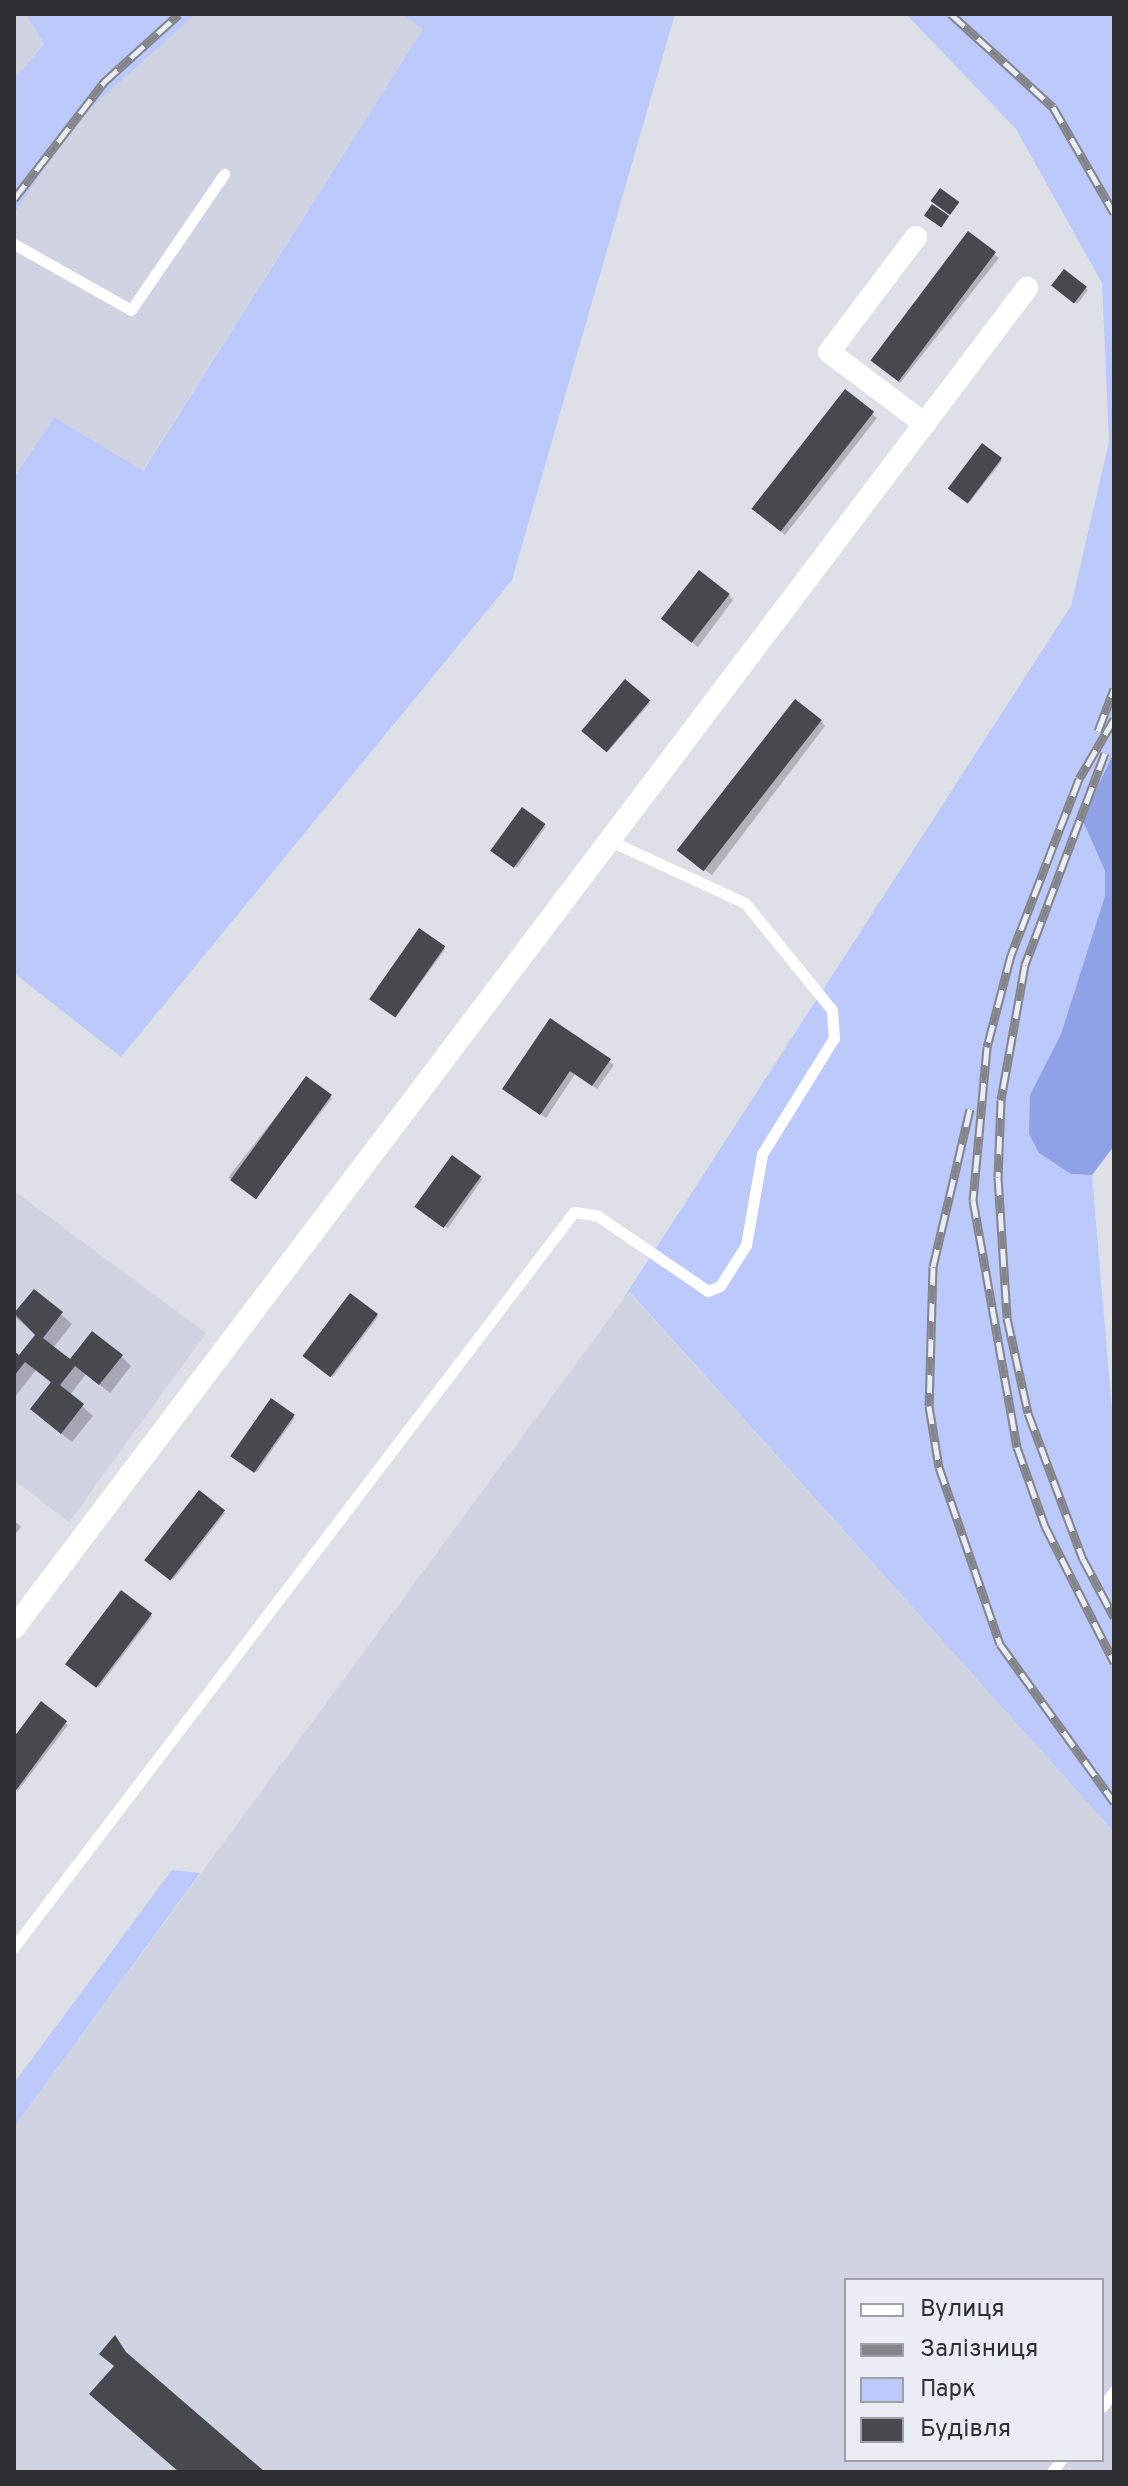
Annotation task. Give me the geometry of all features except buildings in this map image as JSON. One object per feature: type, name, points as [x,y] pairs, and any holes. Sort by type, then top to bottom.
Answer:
[{"type":"street","points":[[916,237],[829,352],[925,424]]},
{"type":"street","points":[[14,1628],[1027,288]]},
{"type":"lane","points":[[14,244],[131,310],[224,174]]},
{"type":"lane","points":[[14,1947],[574,1212],[598,1216],[708,1291],[720,1286],[746,1245],[762,1154],[834,1038],[832,1010],[745,903],[611,841]]},
{"type":"shaded area","points":[[14,14],[27,14],[44,44],[14,79]]},
{"type":"shaded area","points":[[196,14],[401,14],[424,28],[142,471],[54,417],[14,478],[14,214],[74,123]]},
{"type":"shaded area","points":[[1114,752],[1114,1146],[1092,1175],[1071,1174],[1039,1153],[1029,1134],[1030,1095],[1061,1034],[1105,896],[1105,871],[1082,819]]},
{"type":"shaded area","points":[[14,1191],[206,1333],[69,1522],[14,1480]]},
{"type":"shaded area","points":[[629,1292],[1114,1832],[1114,2472],[14,2472],[14,2127]]},
{"type":"green space","points":[[26,14],[196,14],[74,123],[14,214],[14,79],[44,44]]},
{"type":"green space","points":[[401,14],[675,14],[512,580],[121,1057],[14,973],[14,478],[54,417],[143,471],[423,29]]},
{"type":"green space","points":[[906,14],[1114,14],[1114,752],[1082,819],[1105,871],[1106,895],[1061,1034],[1030,1095],[1071,1174],[1092,1175],[1114,1434],[1114,1832],[630,1292],[623,1299],[1071,606],[1109,442],[1102,283],[1016,129]]},
{"type":"green space","points":[[172,1870],[200,1873],[14,2127],[14,2083]]},
{"type":"railway","points":[[14,199],[104,82],[179,14]]},
{"type":"railway","points":[[951,14],[1053,107],[1114,213]]},
{"type":"railway","points":[[1098,731],[1114,689]]},
{"type":"railway","points":[[1114,719],[1079,779],[1011,955],[987,1047],[973,1200],[1017,1447],[1045,1526],[1114,1662]]},
{"type":"railway","points":[[1105,753],[1025,965],[1001,1100],[998,1177],[1007,1318],[1028,1413],[1083,1559],[1114,1617]]},
{"type":"railway","points":[[970,1109],[933,1267],[929,1406],[939,1467],[1000,1644],[1114,1802]]}]
